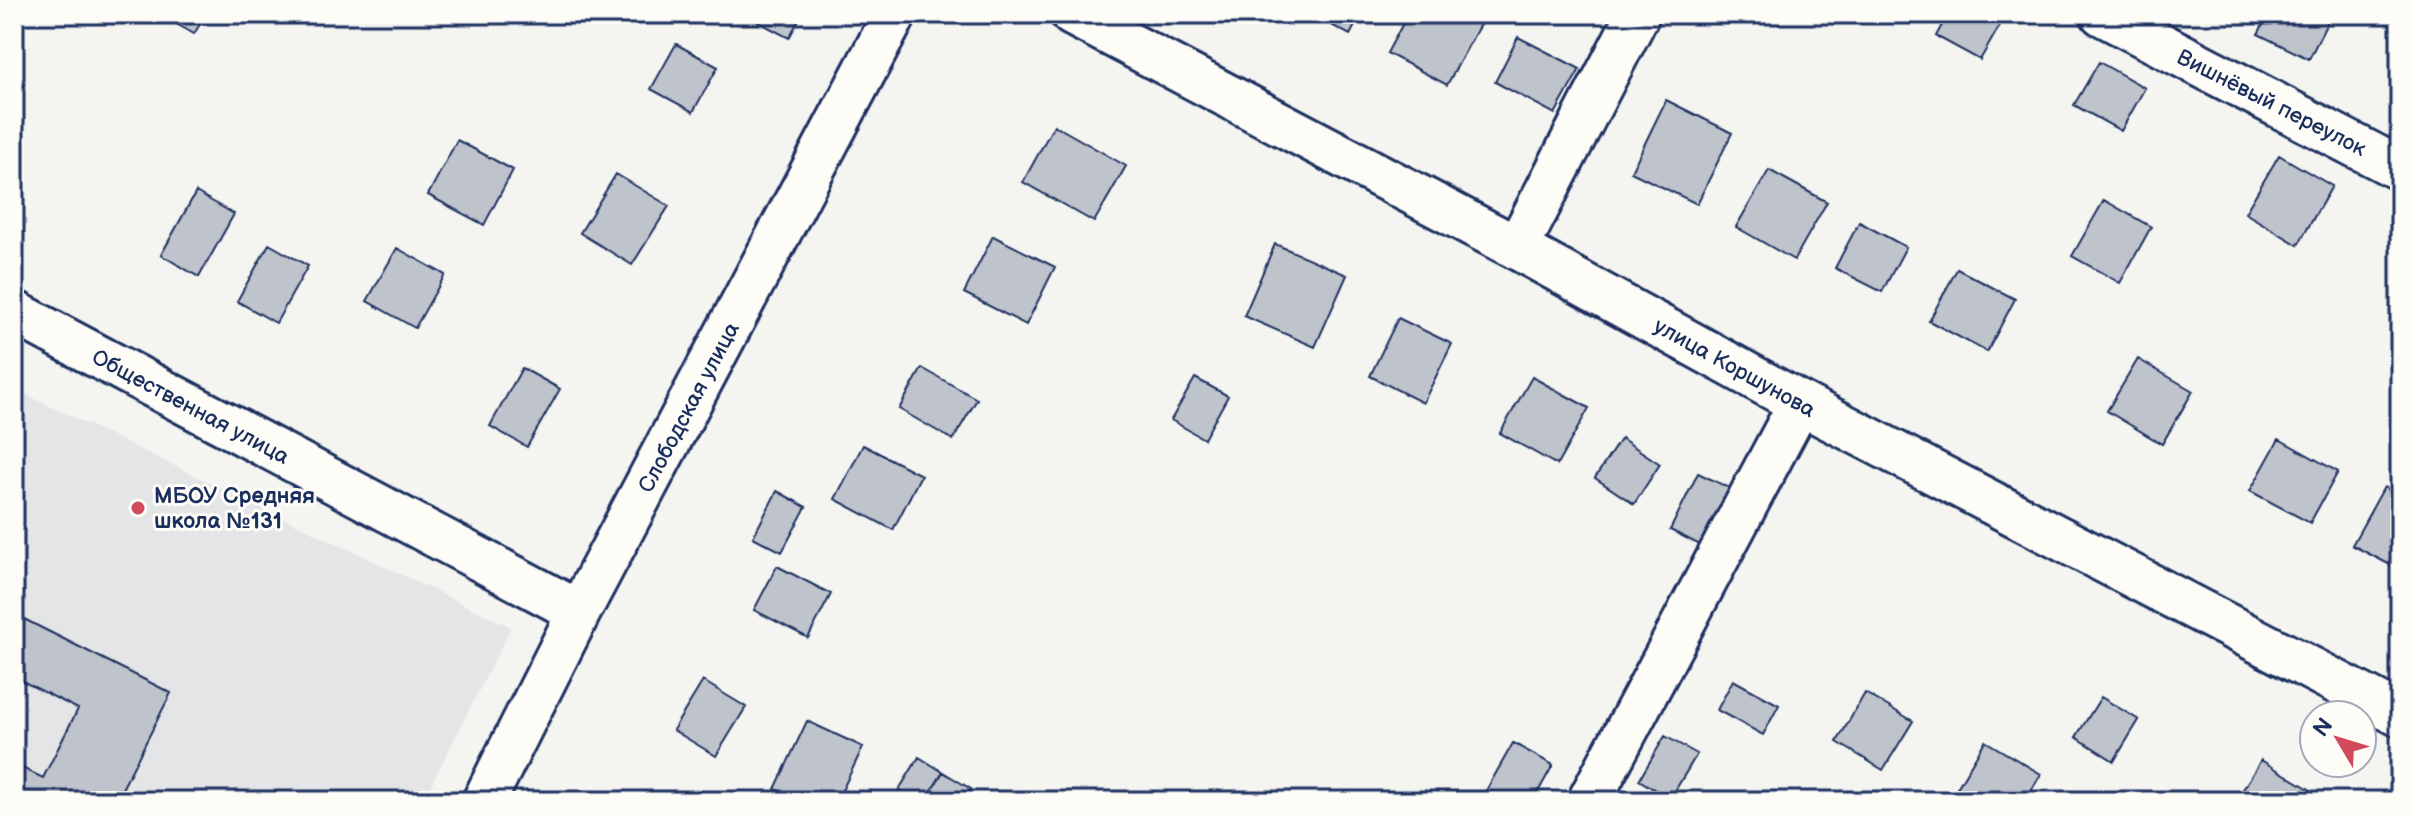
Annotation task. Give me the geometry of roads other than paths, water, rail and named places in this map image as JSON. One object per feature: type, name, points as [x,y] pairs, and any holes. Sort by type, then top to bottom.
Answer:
[{"type":"street","name":"Слободская улица","points":[[492,798],[579,612],[895,14]]},
{"type":"street","name":"улица Коршунова","points":[[1072,14],[1517,248],[1800,403],[2400,715]]},
{"type":"street","points":[[1517,248],[1638,14]]},
{"type":"street","name":"Вишнёвый переулок","points":[[2102,14],[2400,169]]},
{"type":"street","name":"Общественная улица","points":[[14,312],[579,612]]},
{"type":"street","points":[[1589,801],[1800,403]]},
{"type":"place","name":"МБОУ Средняя школа №131","points":[[138,508]]}]
